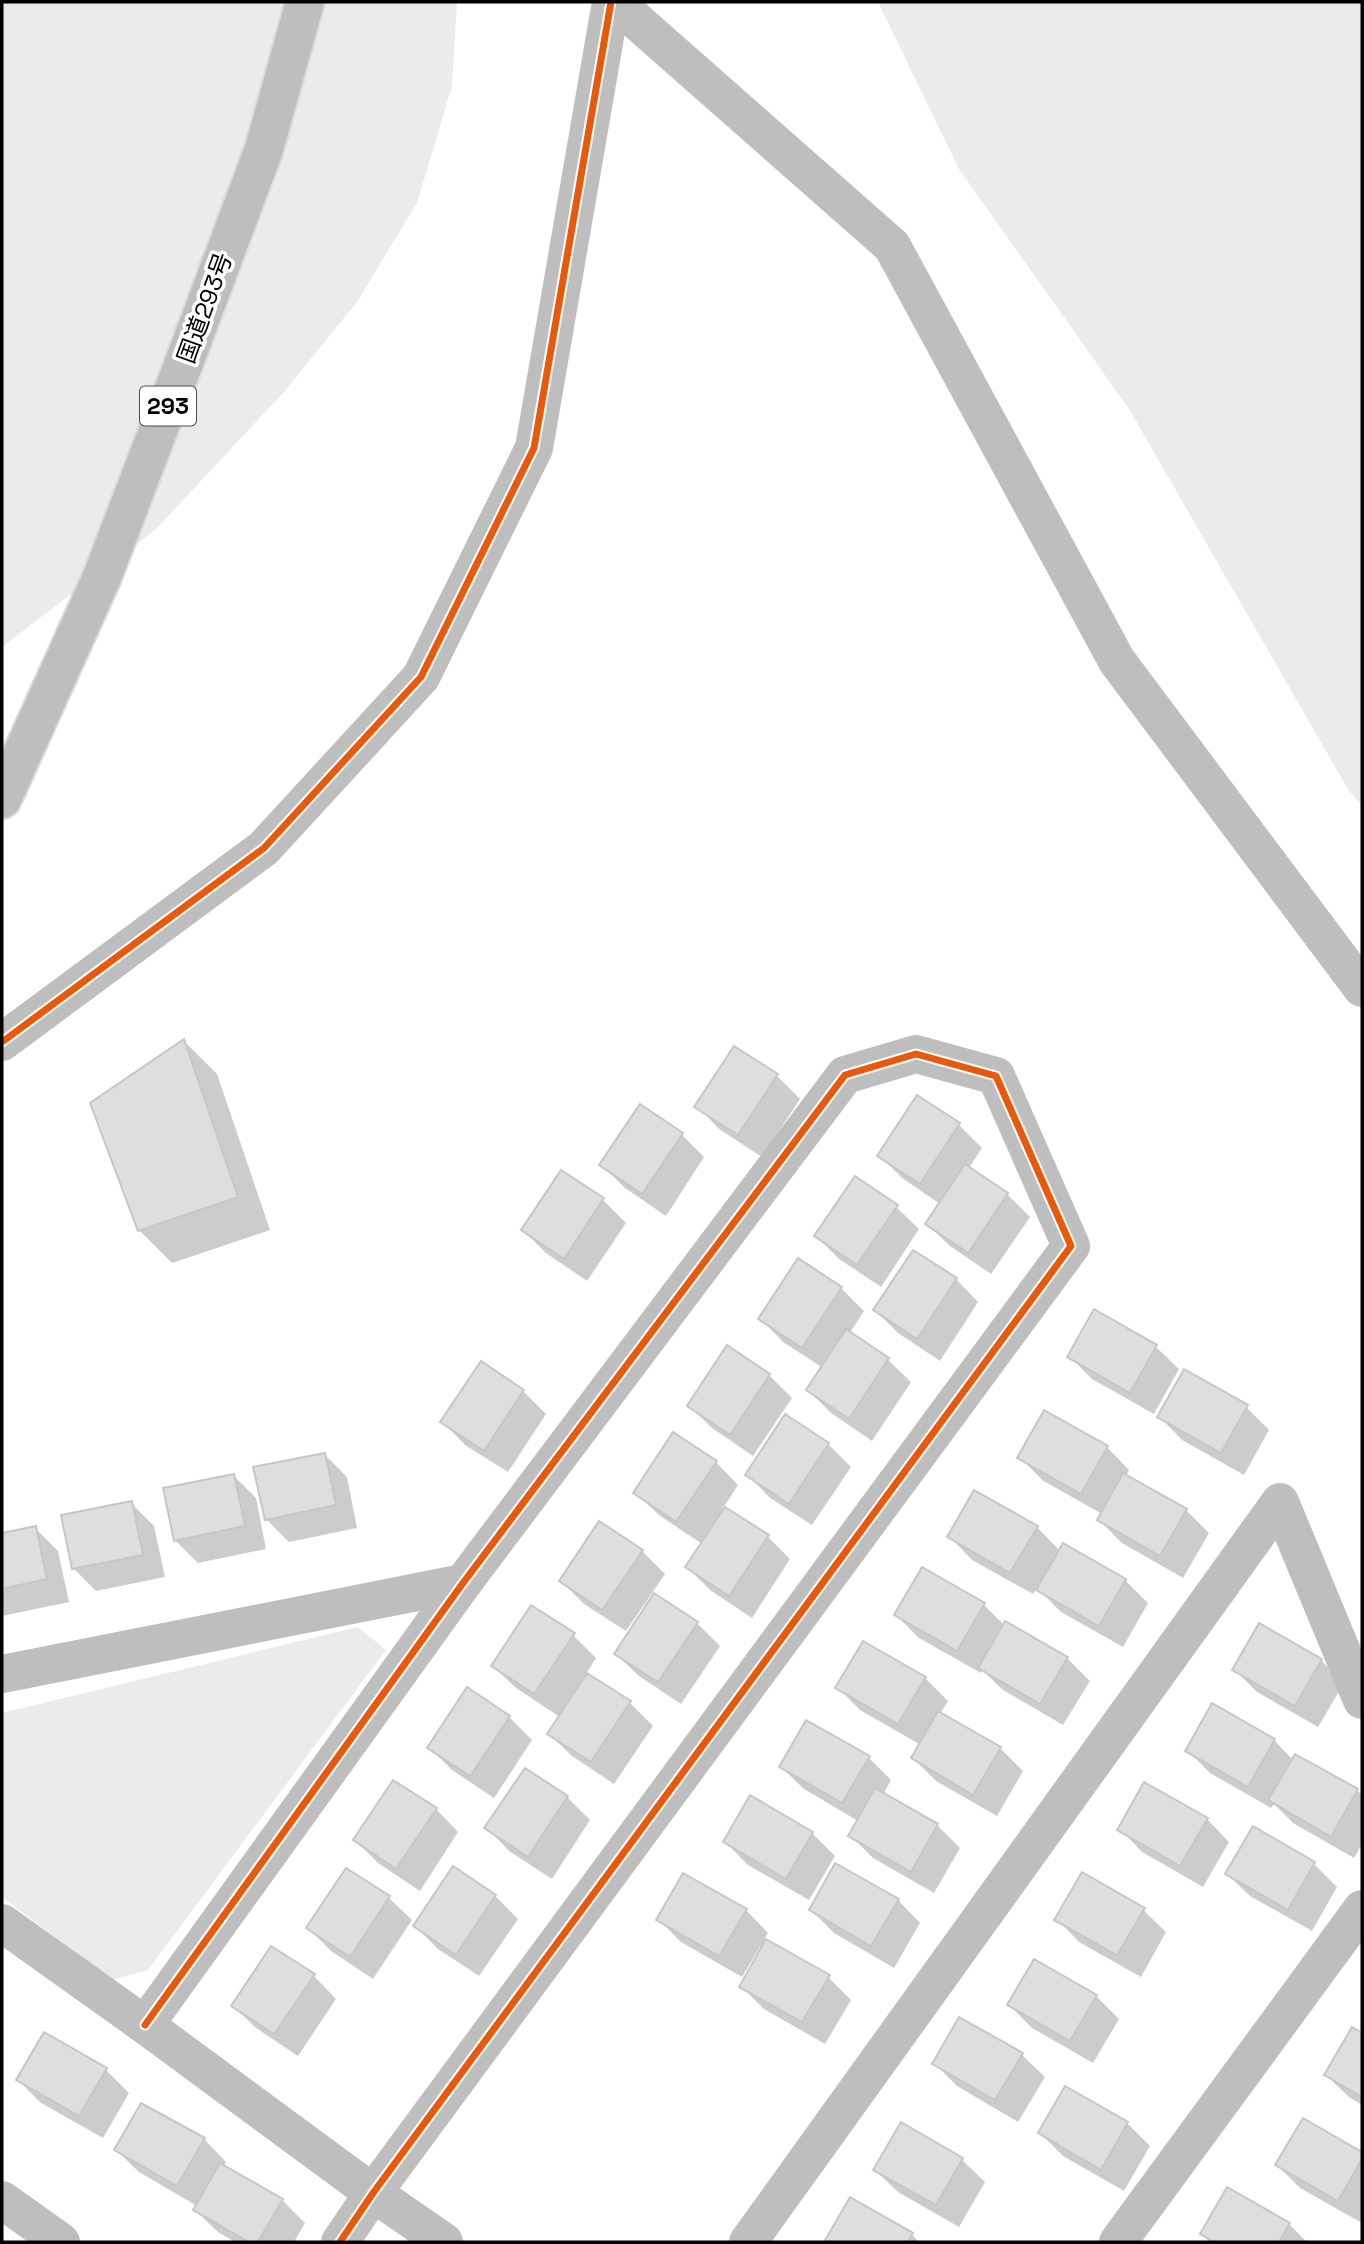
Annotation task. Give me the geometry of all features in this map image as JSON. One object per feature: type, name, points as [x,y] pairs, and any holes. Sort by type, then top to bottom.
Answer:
[{"type":"main road","name":"国道293号","points":[[2,799],[102,577],[182,368],[264,149],[305,2]]},
{"type":"main road","points":[[613,2],[892,246],[1117,661],[1362,988]]},
{"type":"main road","points":[[2,1042],[264,848],[421,677],[534,448],[613,2]]},
{"type":"main road","points":[[145,2025],[463,1583],[845,1075],[916,1054],[996,1076],[1071,1246],[373,2193],[340,2242]]},
{"type":"main road","points":[[748,2242],[1280,1502],[1362,1700]]},
{"type":"main road","points":[[2,1674],[463,1583]]},
{"type":"main road","points":[[1118,2242],[1362,1909]]},
{"type":"main road","points":[[2,1923],[444,2242]]},
{"type":"main road","points":[[2,2200],[61,2242]]},
{"type":"shaded area","points":[[2,2],[457,2],[452,86],[417,203],[357,302],[284,392],[155,530],[2,647]]},
{"type":"shaded area","points":[[878,2],[1362,2],[1362,805],[1349,791],[1129,409],[959,169]]},
{"type":"shaded area","points":[[358,1627],[386,1650],[148,1970],[112,1980],[2,1897],[2,1713]]},
{"type":"building","points":[[184,1039],[238,1197],[138,1231],[90,1103]]},
{"type":"building","points":[[734,1046],[778,1074],[738,1135],[694,1107]]},
{"type":"building","points":[[917,1095],[960,1123],[920,1184],[877,1156]]},
{"type":"building","points":[[640,1104],[683,1133],[642,1194],[599,1165]]},
{"type":"building","points":[[965,1164],[1008,1193],[968,1253],[925,1224]]},
{"type":"building","points":[[561,1170],[604,1198],[564,1259],[521,1230]]},
{"type":"building","points":[[855,1176],[898,1205],[857,1265],[814,1236]]},
{"type":"building","points":[[913,1250],[957,1278],[917,1339],[873,1310]]},
{"type":"building","points":[[798,1258],[842,1287],[802,1348],[758,1319]]},
{"type":"building","points":[[1094,1309],[1157,1345],[1130,1393],[1067,1357]]},
{"type":"building","points":[[846,1329],[889,1358],[849,1419],[806,1390]]},
{"type":"building","points":[[727,1345],[770,1374],[730,1435],[687,1406]]},
{"type":"building","points":[[481,1361],[524,1390],[484,1451],[440,1422]]},
{"type":"building","points":[[1184,1369],[1248,1405],[1221,1453],[1157,1417]]},
{"type":"building","points":[[1044,1410],[1108,1446],[1081,1494],[1017,1458]]},
{"type":"building","points":[[785,1414],[829,1443],[789,1504],[745,1475]]},
{"type":"building","points":[[673,1432],[717,1461],[676,1522],[633,1493]]},
{"type":"building","points":[[325,1453],[336,1505],[265,1520],[253,1467]]},
{"type":"building","points":[[1123,1473],[1187,1509],[1160,1556],[1097,1520]]},
{"type":"building","points":[[234,1474],[245,1526],[174,1541],[163,1488]]},
{"type":"building","points":[[974,1490],[1038,1526],[1010,1573],[947,1537]]},
{"type":"building","points":[[132,1501],[143,1555],[72,1569],[61,1515]]},
{"type":"building","points":[[725,1507],[769,1535],[729,1596],[685,1567]]},
{"type":"building","points":[[599,1521],[643,1550],[602,1610],[559,1581]]},
{"type":"building","points":[[36,1526],[47,1579],[2,1589],[2,1533]]},
{"type":"building","points":[[1063,1543],[1126,1579],[1099,1626],[1036,1590]]},
{"type":"building","points":[[922,1567],[985,1603],[957,1651],[894,1615]]},
{"type":"building","points":[[654,1593],[698,1622],[658,1682],[614,1654]]},
{"type":"building","points":[[531,1605],[575,1633],[534,1694],[491,1666]]},
{"type":"building","points":[[1005,1621],[1068,1657],[1040,1704],[978,1668]]},
{"type":"building","points":[[1259,1623],[1322,1659],[1295,1706],[1232,1670]]},
{"type":"building","points":[[863,1641],[926,1677],[898,1724],[835,1688]]},
{"type":"building","points":[[587,1673],[631,1701],[591,1762],[547,1734]]},
{"type":"building","points":[[467,1687],[510,1716],[470,1776],[427,1748]]},
{"type":"building","points":[[1212,1703],[1275,1739],[1248,1787],[1185,1751]]},
{"type":"building","points":[[938,1711],[1001,1747],[973,1795],[911,1758]]},
{"type":"building","points":[[806,1720],[870,1756],[842,1803],[779,1767]]},
{"type":"building","points":[[1295,1754],[1358,1789],[1331,1837],[1268,1800]]},
{"type":"building","points":[[525,1768],[568,1796],[528,1857],[484,1828]]},
{"type":"building","points":[[393,1780],[437,1808],[396,1869],[353,1840]]},
{"type":"building","points":[[1144,1782],[1208,1818],[1180,1866],[1117,1830]]},
{"type":"building","points":[[875,1788],[938,1824],[911,1872],[848,1836]]},
{"type":"building","points":[[750,1795],[813,1832],[786,1879],[723,1842]]},
{"type":"building","points":[[1253,1826],[1315,1862],[1288,1910],[1225,1874]]},
{"type":"building","points":[[835,1863],[899,1899],[871,1946],[809,1910]]},
{"type":"building","points":[[453,1866],[496,1895],[456,1955],[413,1926]]},
{"type":"building","points":[[346,1868],[390,1896],[350,1957],[306,1928]]},
{"type":"building","points":[[1082,1872],[1145,1908],[1117,1955],[1054,1920]]},
{"type":"building","points":[[683,1873],[747,1909],[719,1956],[656,1920]]},
{"type":"building","points":[[766,1939],[830,1975],[802,2022],[739,1987]]},
{"type":"building","points":[[271,1946],[315,1974],[274,2034],[231,2006]]},
{"type":"building","points":[[1034,1959],[1097,1995],[1070,2041],[1007,2005]]},
{"type":"building","points":[[959,2017],[1023,2053],[995,2100],[932,2064]]},
{"type":"building","points":[[1352,2027],[1362,2033],[1362,2097],[1324,2075]]},
{"type":"building","points":[[44,2032],[107,2068],[79,2116],[16,2080]]},
{"type":"building","points":[[1065,2086],[1128,2122],[1101,2170],[1038,2133]]},
{"type":"building","points":[[141,2103],[205,2138],[177,2186],[114,2150]]},
{"type":"building","points":[[1303,2118],[1362,2152],[1362,2159],[1338,2201],[1275,2165]]},
{"type":"building","points":[[901,2122],[963,2158],[936,2205],[873,2170]]},
{"type":"building","points":[[220,2163],[283,2199],[258,2242],[249,2242],[193,2210]]},
{"type":"building","points":[[1227,2187],[1290,2223],[1279,2242],[1214,2242],[1200,2234]]},
{"type":"building","points":[[850,2197],[913,2233],[908,2242],[824,2242]]},
{"type":"cycle path","points":[[2,1042],[264,848],[421,677],[534,448],[611,2]]},
{"type":"cycle path","points":[[145,2025],[463,1583],[845,1075],[916,1054],[996,1076],[1071,1246],[373,2193],[340,2242]]}]
